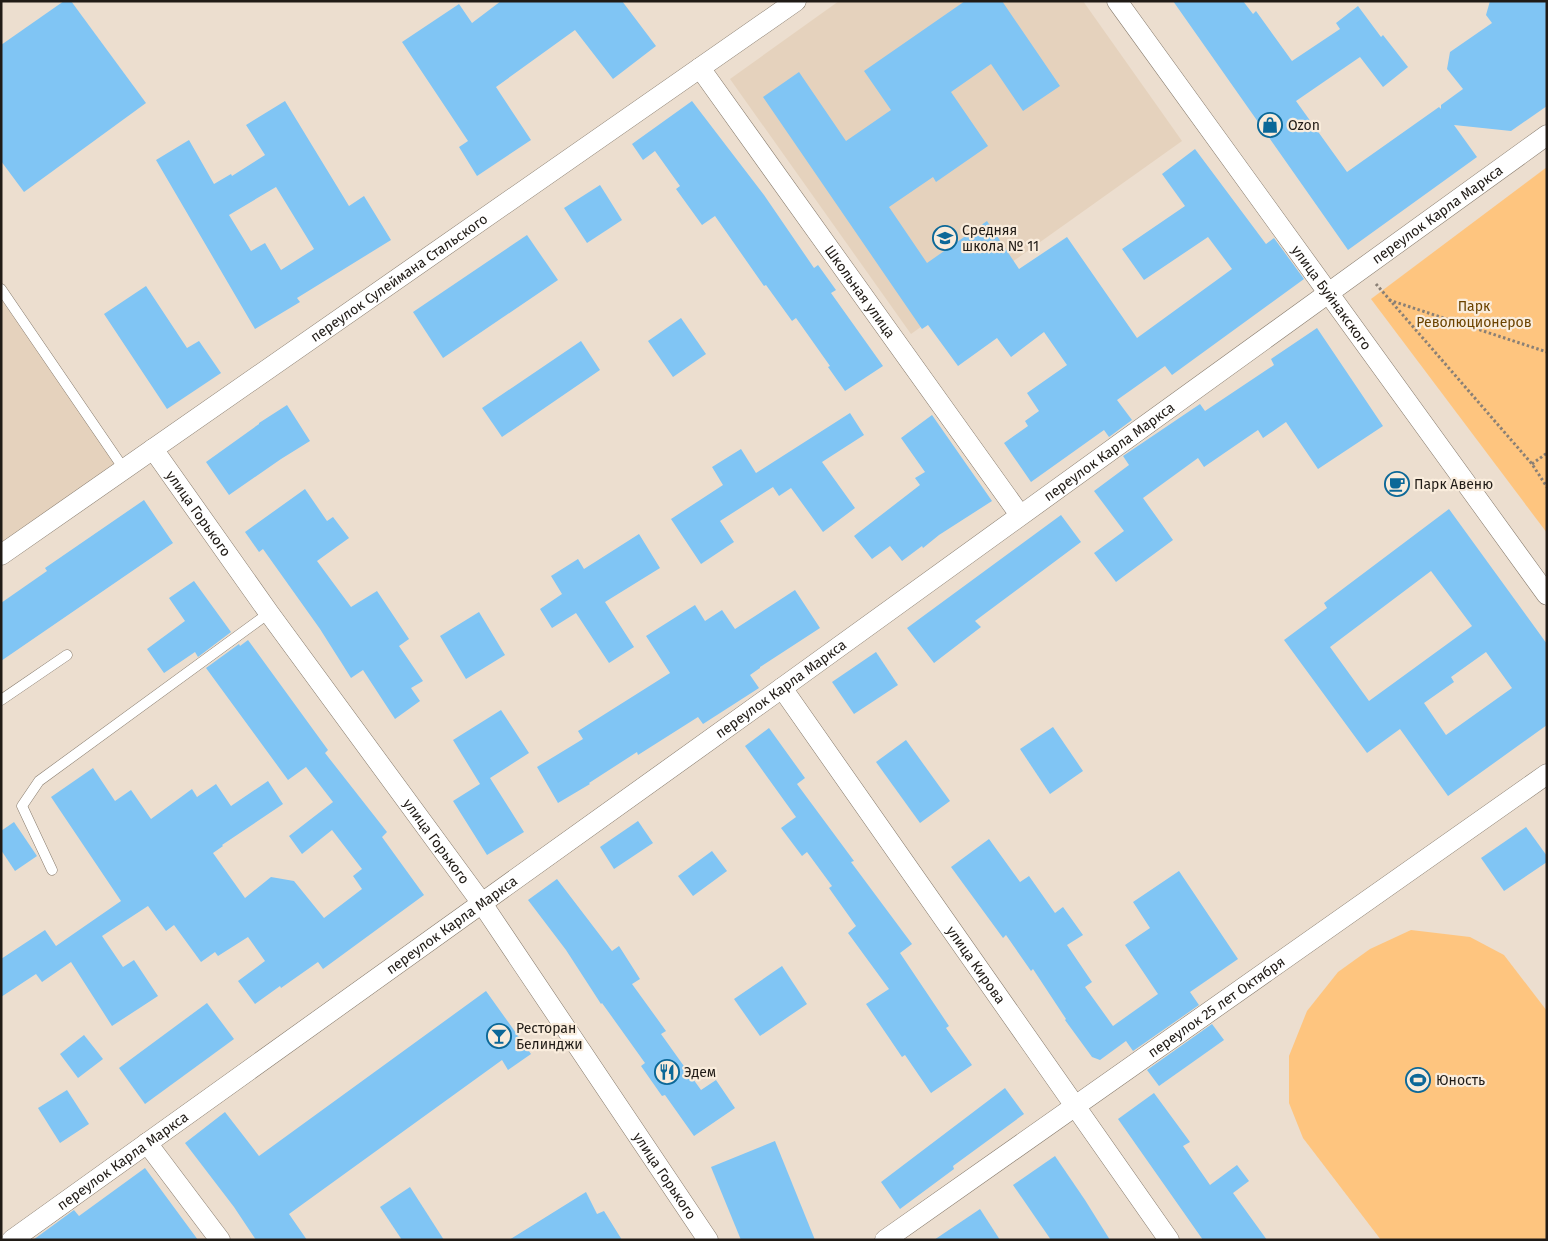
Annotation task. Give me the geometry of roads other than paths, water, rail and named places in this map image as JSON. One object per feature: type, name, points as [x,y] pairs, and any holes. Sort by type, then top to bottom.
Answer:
[{"type":"street","name":"переулок Сулеймана Стальского","points":[[1,555],[796,1]]},
{"type":"street","name":"улица Буйнакского","points":[[1117,1],[1547,595]]},
{"type":"street","name":"Школьная улица","points":[[700,68],[1020,515]]},
{"type":"street","name":"переулок Карла Маркса","points":[[12,1240],[782,688],[1547,135]]},
{"type":"street","name":"улица Горького","points":[[153,449],[268,613],[481,902],[708,1240]]},
{"type":"street","name":"улица Кирова","points":[[782,688],[1077,1106],[1169,1240]]},
{"type":"street","name":"переулок 25 лет Октября","points":[[885,1240],[1547,774]]},
{"type":"street","points":[[147,1142],[220,1240]]},
{"type":"lane","points":[[1,288],[124,469]]},
{"type":"lane","points":[[52,870],[22,806],[39,781],[268,613]]},
{"type":"lane","points":[[1,700],[67,655]]},
{"type":"place","name":"Ozon","points":[[1270,125]]},
{"type":"place","name":"Средняя школа № 11","points":[[945,238]]},
{"type":"place","name":"Парк Авеню","points":[[1397,484]]},
{"type":"place","name":"Ресторан Белинджи","points":[[499,1036]]},
{"type":"place","name":"Эдем","points":[[667,1072]]},
{"type":"place","name":"Юность","points":[[1418,1080]]},
{"type":"park label","name":"Парк Революционеров","points":[[1474,314]]}]
